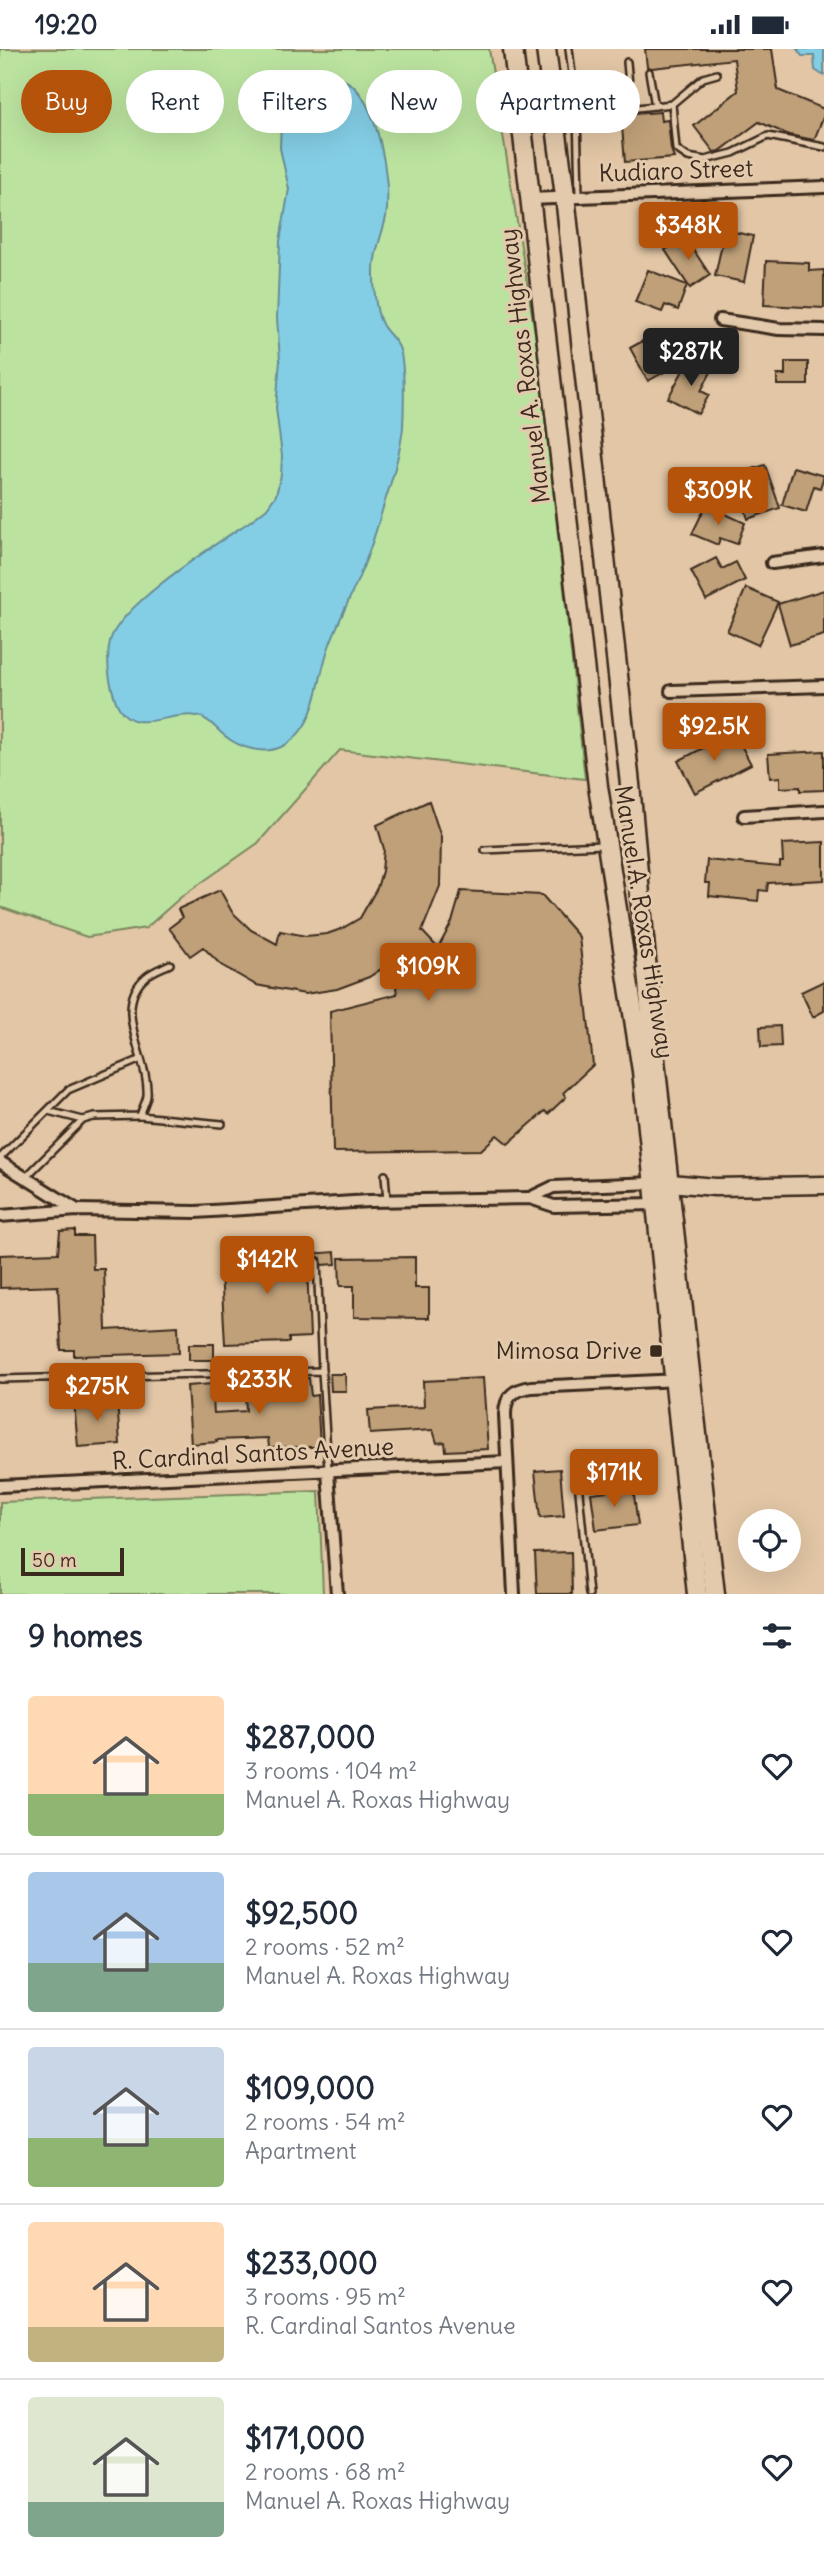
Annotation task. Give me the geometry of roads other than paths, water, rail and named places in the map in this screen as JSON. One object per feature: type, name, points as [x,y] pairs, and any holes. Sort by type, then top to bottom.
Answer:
[{"type":"main road","name":"Manuel A. Roxas Highway","points":[[513,49],[515,70]]},
{"type":"main road","name":"Manuel A. Roxas Highway","points":[[545,49],[547,70]]},
{"type":"main road","name":"Manuel A. Roxas Highway","points":[[522,133],[598,786],[662,1182]]},
{"type":"main road","name":"Manuel A. Roxas Highway","points":[[557,133],[572,195],[630,784],[656,1070],[662,1182],[683,1380],[715,1594]]},
{"type":"main road","name":"Manuel A. Roxas Highway","points":[[683,1380],[696,1594]]},
{"type":"street","name":"Kudiaro Street","points":[[530,199],[572,195],[824,187]]},
{"type":"street","points":[[720,320],[779,329],[824,330]]},
{"type":"street","points":[[772,563],[824,556]]},
{"type":"street","points":[[671,691],[824,686]]},
{"type":"street","points":[[744,816],[824,811]]},
{"type":"street","points":[[0,1160],[77,1210]]},
{"type":"street","points":[[530,1198],[553,1187],[662,1182],[691,1187],[824,1185]]},
{"type":"street","points":[[0,1216],[77,1210],[196,1212],[387,1201],[530,1198],[554,1206],[664,1203],[691,1187]]},
{"type":"street","points":[[514,1594],[505,1404],[511,1394],[520,1388],[683,1380]]},
{"type":"street","name":"R. Cardinal Santos Avenue","points":[[0,1486],[507,1462]]},
{"type":"street","points":[[328,1472],[337,1594]]},
{"type":"lane","points":[[569,49],[572,70]]},
{"type":"lane","points":[[626,62],[627,70]]},
{"type":"lane","points":[[649,72],[655,106]]},
{"type":"lane","points":[[640,107],[672,104],[703,78],[717,74]]},
{"type":"lane","points":[[672,104],[676,149],[688,157],[705,160],[733,153],[768,136],[824,147]]},
{"type":"lane","points":[[572,195],[576,133]]},
{"type":"lane","points":[[485,850],[607,844]]},
{"type":"lane","points":[[140,1116],[147,1098],[146,1082],[133,1030],[132,1001],[136,988],[147,975],[170,964]]},
{"type":"lane","points":[[0,1160],[68,1090],[139,1060]]},
{"type":"lane","points":[[48,1111],[83,1120],[94,1117],[140,1116],[222,1124]]},
{"type":"lane","points":[[25,1178],[83,1120]]},
{"type":"lane","points":[[386,1175],[387,1201]]},
{"type":"lane","points":[[317,1261],[328,1472]]},
{"type":"lane","points":[[0,1379],[322,1371]]},
{"type":"lane","points":[[576,1461],[589,1594]]},
{"type":"water","points":[[797,49],[824,49],[824,76],[815,70],[814,56],[802,56]]},
{"type":"water","points":[[352,86],[366,103],[366,133],[377,133],[387,184],[386,217],[375,259],[375,294],[380,320],[397,343],[402,357],[403,427],[397,461],[373,542],[330,644],[306,723],[288,743],[274,749],[259,750],[238,744],[209,721],[197,716],[186,715],[151,721],[130,719],[122,712],[115,699],[108,656],[110,641],[118,626],[132,610],[172,575],[252,520],[267,508],[276,495],[282,456],[276,408],[280,360],[277,318],[280,241],[289,189],[280,148],[281,133],[352,133]]},
{"type":"place","name":"Mimosa Drive","points":[[656,1351]]}]
